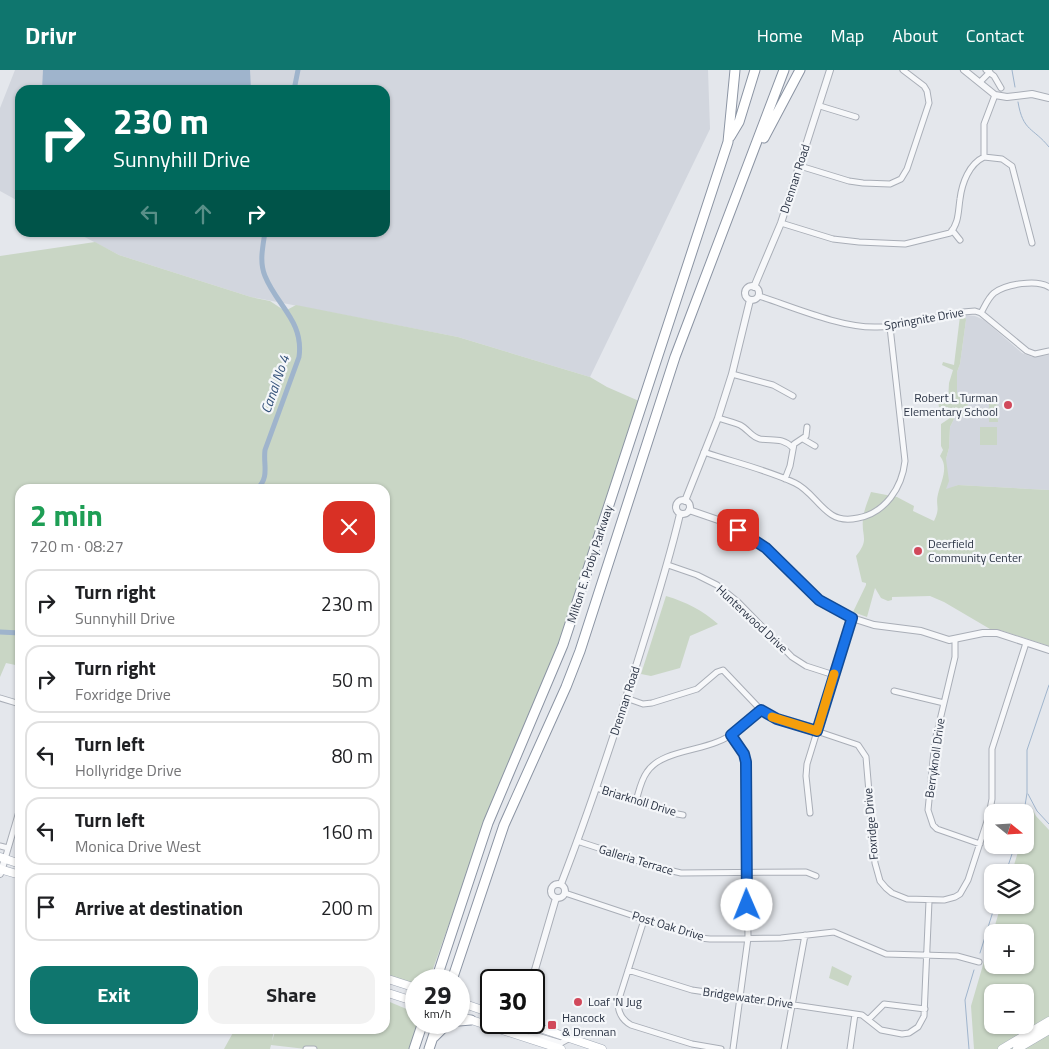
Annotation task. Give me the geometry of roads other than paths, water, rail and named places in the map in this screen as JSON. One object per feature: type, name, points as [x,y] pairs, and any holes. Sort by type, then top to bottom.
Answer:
[{"type":"highway","points":[[728,142],[739,122],[755,70]]},
{"type":"highway","points":[[744,176],[784,70]]},
{"type":"highway","points":[[744,176],[800,70]]},
{"type":"highway","points":[[728,142],[735,71]]},
{"type":"highway","name":"Milton E. Proby Parkway","points":[[440,969],[488,823],[563,645],[728,142]]},
{"type":"highway","name":"Milton E. Proby Parkway","points":[[456,969],[504,825],[566,687],[580,651],[675,357],[744,176]]},
{"type":"highway","points":[[414,1049],[419,1034]]},
{"type":"highway","points":[[429,1049],[434,1034]]},
{"type":"highway","points":[[432,1039],[437,1034]]},
{"type":"main road","points":[[2,858],[15,862]]},
{"type":"main road","points":[[0,871],[15,874]]},
{"type":"main road","points":[[390,980],[405,984]]},
{"type":"main road","points":[[390,994],[405,998]]},
{"type":"main road","points":[[471,1020],[561,1049]]},
{"type":"main road","points":[[1002,1049],[1049,1021]]},
{"type":"main road","points":[[545,1030],[602,1049]]},
{"type":"main road","points":[[1017,1049],[1049,1030]]},
{"type":"street","name":"Drennan Road","points":[[754,287],[781,223],[830,70]]},
{"type":"street","points":[[800,166],[856,182],[890,184],[901,178],[907,169],[929,103],[927,90],[924,86],[903,70]]},
{"type":"street","points":[[964,70],[995,95],[1032,94],[1049,98]]},
{"type":"street","points":[[980,82],[988,71],[1001,88]]},
{"type":"street","points":[[984,157],[984,124],[995,95]]},
{"type":"street","points":[[820,106],[856,117]]},
{"type":"street","points":[[781,223],[833,240],[910,243],[943,236],[952,230],[957,222],[961,193],[969,171],[978,160],[984,157],[1002,159],[1012,166],[1032,243]]},
{"type":"street","points":[[952,230],[960,240]]},
{"type":"street","points":[[981,313],[989,298],[1002,288],[1036,282],[1043,283],[1049,287]]},
{"type":"street","points":[[754,287],[758,289],[759,296],[754,300],[750,300],[746,297],[746,293],[748,288],[754,287]]},
{"type":"street","name":"Springnite Drive","points":[[759,296],[849,324],[867,327],[890,327],[975,311],[981,313],[1027,351],[1035,354],[1049,351]]},
{"type":"street","points":[[685,501],[718,418],[732,374],[750,300]]},
{"type":"street","points":[[704,452],[802,487],[829,513],[842,519],[856,519],[874,514],[893,494],[902,477],[904,461],[890,327]]},
{"type":"street","points":[[732,374],[773,385],[793,396]]},
{"type":"street","points":[[718,418],[742,426],[754,437],[778,439],[788,443],[793,448]]},
{"type":"street","points":[[784,479],[790,466],[793,448],[798,441],[806,436],[807,426]]},
{"type":"street","points":[[803,439],[815,446]]},
{"type":"street","points":[[685,501],[680,501],[676,506],[676,511],[680,514],[686,513],[689,510]]},
{"type":"street","points":[[685,501],[689,506],[689,510]]},
{"type":"street","points":[[689,510],[724,522],[757,541],[774,555],[819,600],[852,618],[874,625],[921,630],[944,639],[955,640],[997,633],[1049,650]]},
{"type":"street","name":"Drennan Road","points":[[560,884],[596,788],[626,698],[668,565],[680,514]]},
{"type":"street","name":"Hunterwood Drive","points":[[668,565],[698,575],[717,585],[738,602],[792,657],[806,666],[834,675]]},
{"type":"street","points":[[810,813],[806,770],[852,618]]},
{"type":"street","name":"Berryknoll Drive","points":[[955,640],[955,657],[935,741],[928,810],[936,831],[980,844]]},
{"type":"street","name":"Foxridge Drive","points":[[866,757],[876,873],[886,888],[898,897],[929,900],[950,899],[960,894],[968,880],[991,807],[992,749],[1026,643]]},
{"type":"street","points":[[712,665],[717,672]]},
{"type":"street","points":[[626,698],[643,704],[652,703],[696,689],[717,672],[723,670],[761,710],[777,719],[852,742],[862,750],[866,757],[874,755]]},
{"type":"street","points":[[894,691],[944,703]]},
{"type":"street","points":[[0,698],[15,702]]},
{"type":"street","points":[[636,801],[644,778],[655,762],[717,742],[731,735],[761,710]]},
{"type":"street","points":[[731,735],[745,758],[748,938],[732,1049]]},
{"type":"street","name":"Briarknoll Drive","points":[[596,788],[683,815]]},
{"type":"street","points":[[0,871],[2,858],[8,848],[15,825]]},
{"type":"street","name":"Galleria Terrace","points":[[577,841],[672,872],[806,872],[816,876]]},
{"type":"street","points":[[0,846],[8,848]]},
{"type":"street","points":[[556,884],[560,884],[565,889],[565,893],[560,898],[556,898],[552,895],[551,889],[556,884]]},
{"type":"street","name":"Post Oak Drive","points":[[565,893],[700,938],[781,938],[834,932],[886,954],[957,956],[979,962]]},
{"type":"street","points":[[535,969],[556,898]]},
{"type":"street","name":"Bridgewater Drive","points":[[628,970],[692,990],[862,1015],[869,1019],[876,1028],[881,1030],[902,1034],[908,1033],[922,1022],[925,1009],[929,900]]},
{"type":"street","points":[[644,920],[618,1002],[621,1016],[631,1025],[692,1044],[722,1049]]},
{"type":"street","points":[[784,1049],[805,935]]},
{"type":"street","points":[[869,1019],[884,1004],[925,1009]]},
{"type":"street","points":[[850,1049],[855,1014]]},
{"type":"street","points":[[615,1018],[621,1016]]},
{"type":"street","points":[[525,1038],[534,1035],[561,1043],[570,1038]]},
{"type":"street","points":[[306,1049],[314,1049]]},
{"type":"water","points":[[43,70],[250,70],[251,85],[42,85]]},
{"type":"waterway","name":"Canal No 4","points":[[295,85],[298,70]]},
{"type":"waterway","points":[[1012,70],[1015,87]]},
{"type":"waterway","points":[[1018,102],[1020,112],[1026,124],[1049,147]]},
{"type":"waterway","name":"Canal No 4","points":[[261,484],[265,475],[265,450],[299,357],[299,344],[294,323],[270,287],[263,271],[262,254],[264,237]]},
{"type":"waterway","name":"Canal No 4","points":[[0,632],[15,633]]},
{"type":"waterway","points":[[1025,804],[1027,750],[1049,685]]},
{"type":"waterway","points":[[1028,794],[1037,811],[1049,824]]},
{"type":"waterway","points":[[1009,864],[1012,854]]},
{"type":"waterway","points":[[980,953],[992,914]]},
{"type":"waterway","points":[[969,1049],[965,1000],[974,970]]},
{"type":"place","name":"Robert L Turman Elementary School","points":[[1008,405]]},
{"type":"place","name":"Deerfield Community Center","points":[[918,551]]},
{"type":"place","name":"Loaf 'N Jug","points":[[578,1002]]},
{"type":"place","name":"Hancock & Drennan","points":[[552,1025]]}]
